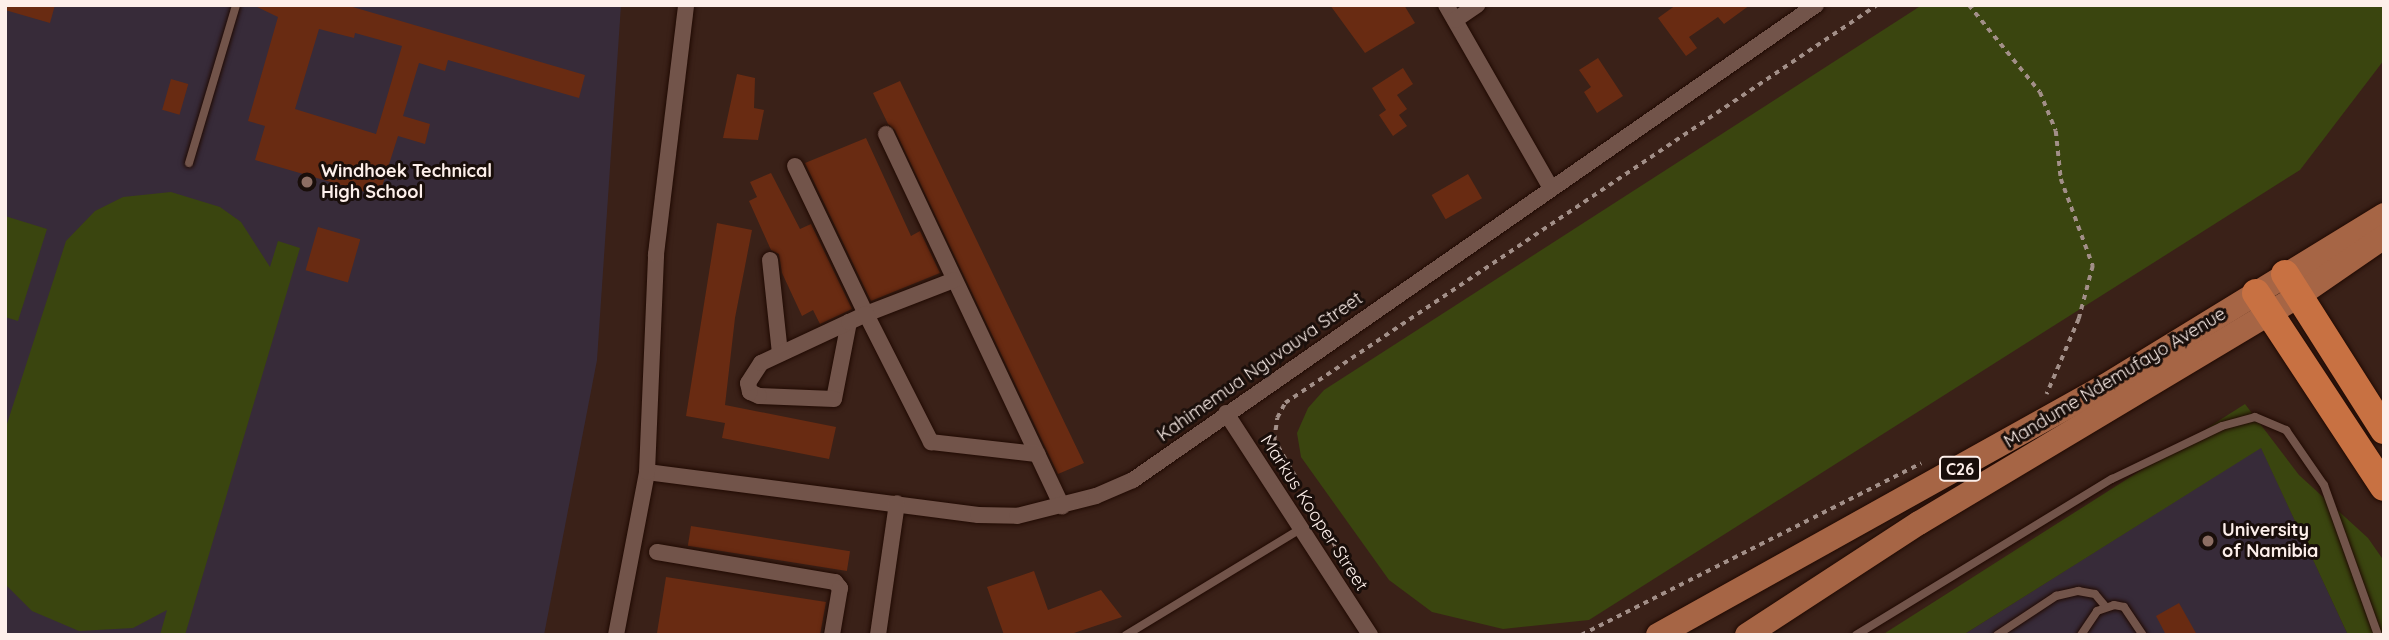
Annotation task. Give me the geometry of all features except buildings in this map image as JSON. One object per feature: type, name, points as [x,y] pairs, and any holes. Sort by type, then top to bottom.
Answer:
[{"type":"highway","points":[[2292,285],[2384,430]]},
{"type":"highway","points":[[2263,303],[2384,487]]},
{"type":"main road","name":"Mandume Ndemufayo Avenue","points":[[2292,285],[2384,215]]},
{"type":"main road","name":"Mandume Ndemufayo Avenue","points":[[1747,635],[2263,303],[2384,237]]},
{"type":"main road","name":"Mandume Ndemufayo Avenue","points":[[1658,635],[2263,303]]},
{"type":"street","points":[[616,635],[647,472],[656,254],[686,5]]},
{"type":"street","points":[[1446,5],[1551,188]]},
{"type":"street","points":[[1455,20],[1477,5]]},
{"type":"street","name":"Kahimemua Nguvauva Street","points":[[647,472],[978,515],[1017,516],[1062,507],[1133,480],[1816,5]]},
{"type":"street","points":[[886,134],[1062,507]]},
{"type":"street","points":[[795,166],[931,442],[1037,454]]},
{"type":"street","points":[[770,260],[780,353]]},
{"type":"street","points":[[849,322],[837,393],[828,402],[750,392],[753,372],[780,353],[866,314],[954,280]]},
{"type":"street","name":"Markus Kooper Street","points":[[1226,413],[1370,635]]},
{"type":"street","points":[[878,635],[897,503]]},
{"type":"street","points":[[657,552],[835,582],[840,589],[832,635]]},
{"type":"lane","points":[[189,163],[236,5]]},
{"type":"lane","points":[[1856,635],[2112,479],[2222,426],[2255,417],[2287,430],[2324,485],[2378,635]]},
{"type":"lane","points":[[1126,635],[1302,528]]},
{"type":"lane","points":[[1997,635],[2056,596],[2078,591],[2095,594],[2106,607]]},
{"type":"lane","points":[[2081,635],[2086,622],[2106,607],[2124,607],[2143,635]]},
{"type":"path","points":[[1345,564],[1274,440],[1277,418],[1285,403],[1877,5]]},
{"type":"path","points":[[1969,5],[2040,92],[2056,131],[2061,179],[2093,266],[2079,319],[2047,396],[2035,402]]},
{"type":"path","points":[[1581,635],[1926,460]]},
{"type":"shaded area","name":"Windhoek Technical High School","points":[[5,5],[621,5],[597,360],[544,635],[5,635]]},
{"type":"shaded area","name":"University of Namibia","points":[[2261,447],[2348,635],[1963,635]]},
{"type":"green space","points":[[1922,5],[2384,5],[2384,60],[2300,170],[1589,620],[1503,629],[1432,612],[1389,580],[1301,457],[1297,433],[1308,408],[1324,390]]},
{"type":"green space","points":[[171,192],[220,207],[241,222],[270,267],[278,241],[300,248],[185,635],[160,635],[167,610],[133,628],[79,631],[32,611],[5,584],[5,430],[66,241],[95,211],[123,197]]},
{"type":"green space","points":[[5,216],[47,229],[18,321],[5,317]]},
{"type":"green space","points":[[2245,404],[2299,475],[2368,538],[2384,561],[2384,635],[2348,635],[2261,448],[1963,635],[1882,635]]},
{"type":"place","name":"Windhoek Technical High School","points":[[307,182]]},
{"type":"place","name":"University of Namibia","points":[[2208,541]]}]
